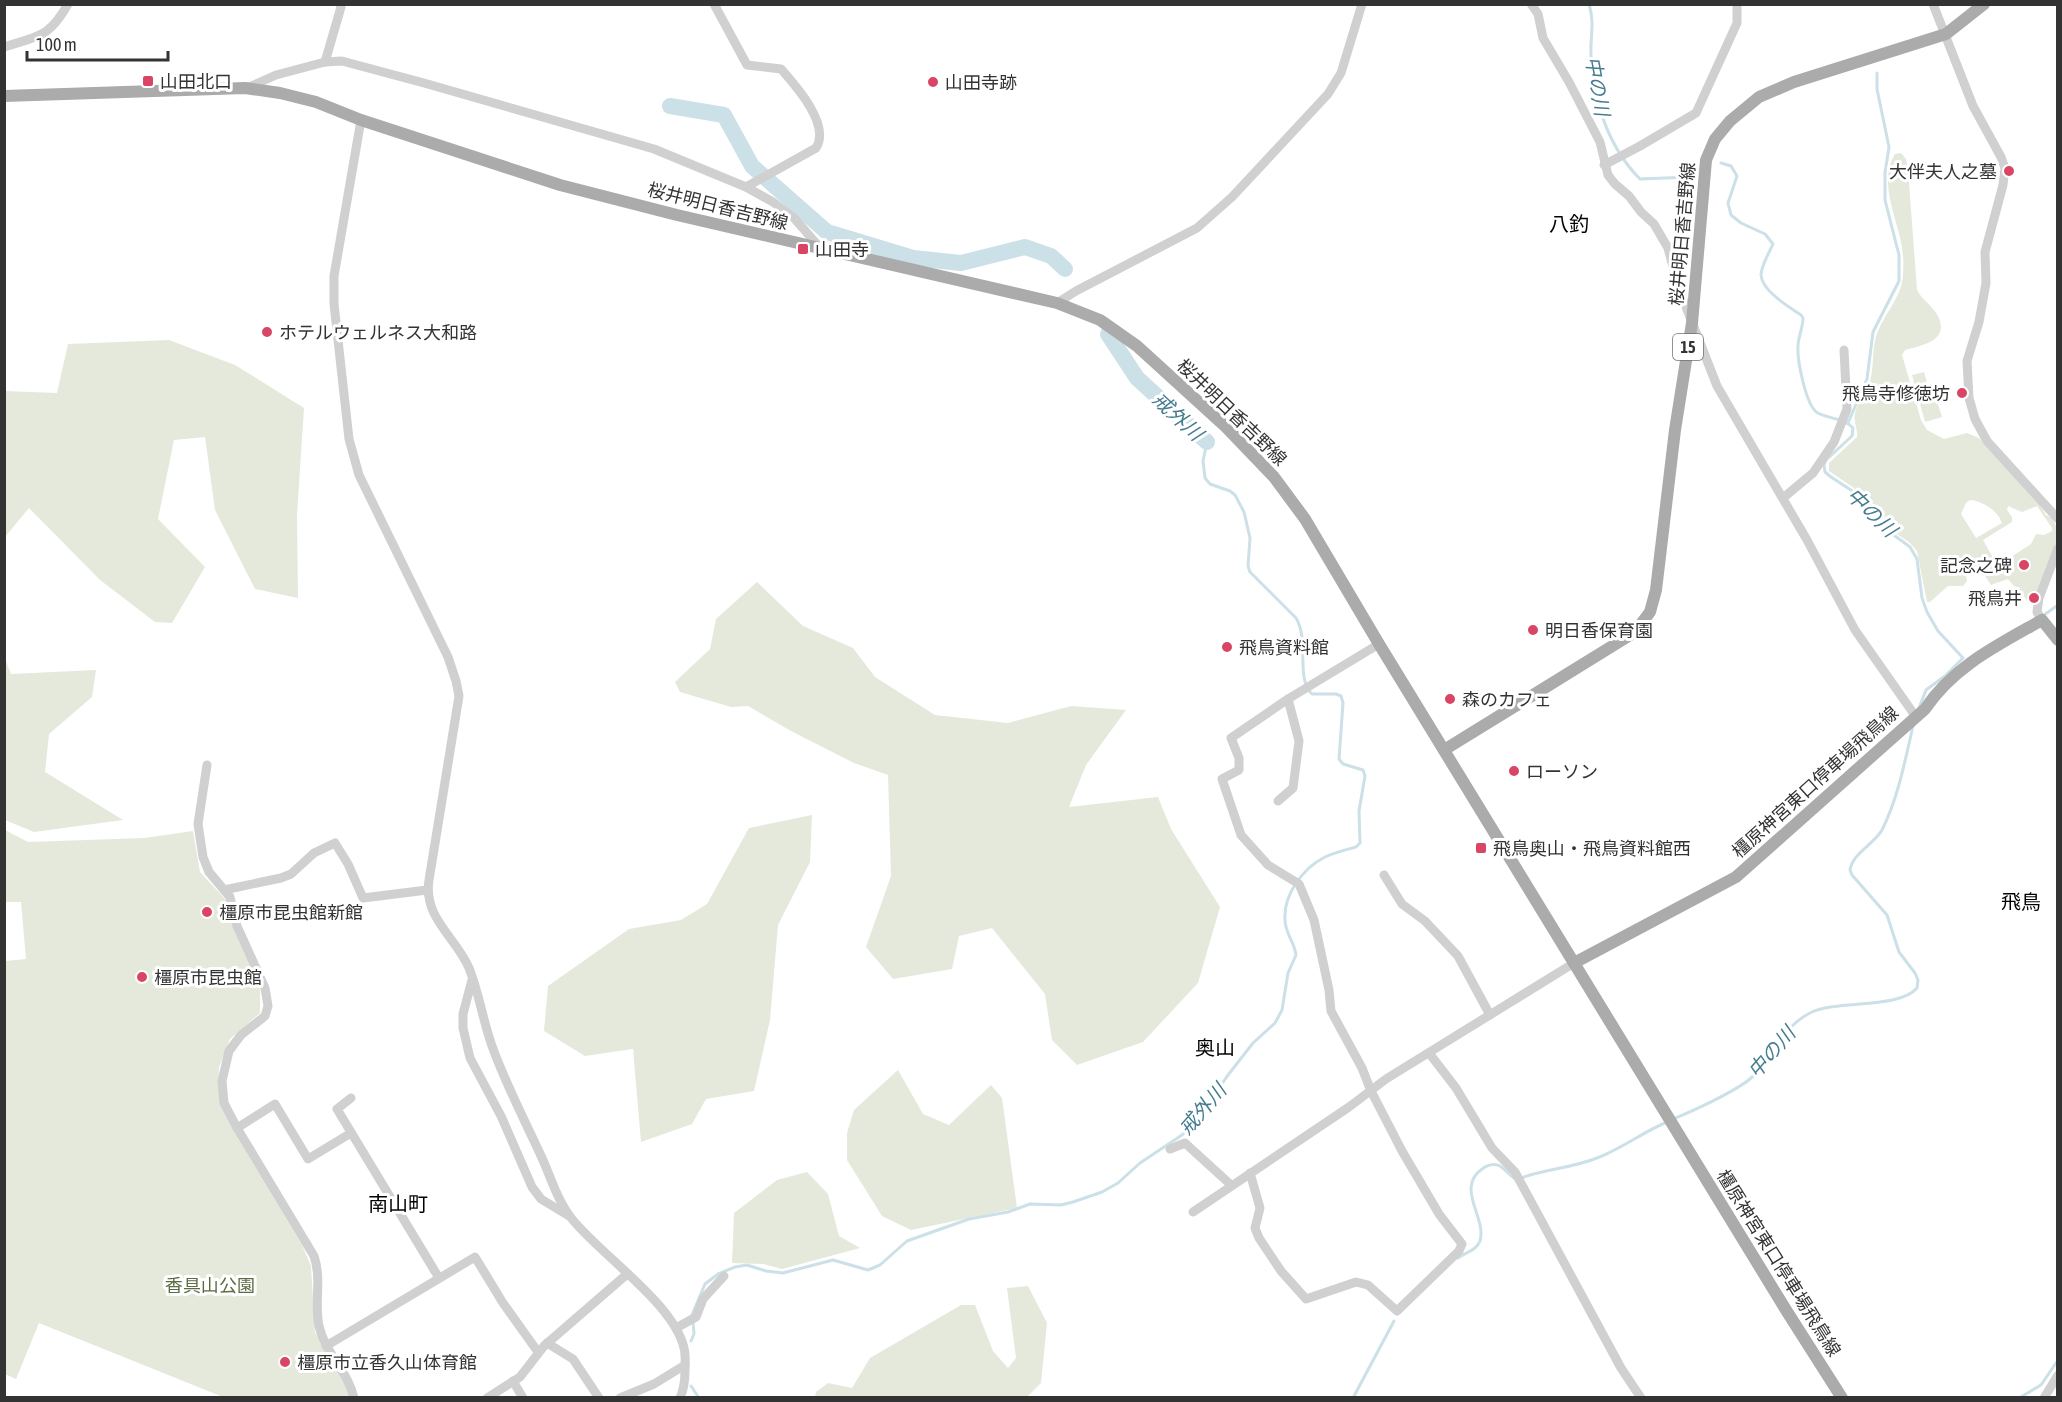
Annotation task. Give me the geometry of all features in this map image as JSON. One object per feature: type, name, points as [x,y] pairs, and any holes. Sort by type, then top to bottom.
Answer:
[{"type":"main road","name":"桜井明日香吉野線","points":[[4,96],[245,88],[280,93],[316,102],[361,120],[560,185],[821,249],[1057,303],[1100,320],[1137,346],[1226,427],[1274,477],[1305,519],[1444,750],[1635,632],[1650,612],[1656,590],[1675,430],[1692,323],[1706,159],[1715,139],[1730,121],[1759,97],[1794,82],[1946,34],[1984,4]]},
{"type":"main road","name":"橿原神宮東口停車場飛鳥線","points":[[1574,963],[1736,877],[1925,709],[1934,695],[1972,660],[2042,620]]},
{"type":"main road","points":[[2042,620],[2058,639]]},
{"type":"main road","name":"橿原神宮東口停車場飛鳥線","points":[[1444,750],[1785,1310],[1842,1398]]},
{"type":"street","points":[[4,47],[38,37],[49,30],[60,19],[68,4]]},
{"type":"street","points":[[326,62],[340,4]]},
{"type":"street","points":[[714,4],[747,65],[781,69],[809,106],[820,130],[820,142],[816,148],[746,187]]},
{"type":"street","points":[[1057,303],[1182,237],[1217,211],[1328,94],[1341,73],[1362,4]]},
{"type":"street","points":[[1531,4],[1538,14],[1543,38],[1600,142],[1608,175],[1654,225],[1668,248],[1679,289],[1717,386],[1808,540],[1855,630],[1916,717]]},
{"type":"street","points":[[1604,165],[1696,113],[1737,23],[1737,4]]},
{"type":"street","points":[[1933,4],[1973,106],[2005,168],[2003,185],[1985,252],[1986,283],[1979,322],[1967,361],[1969,398],[1975,419],[1987,441],[2058,519]]},
{"type":"street","points":[[245,88],[276,75],[326,62],[342,62],[383,72],[654,149],[746,187],[773,202],[794,218],[821,249]]},
{"type":"street","points":[[361,120],[334,276],[334,304],[349,439],[359,475],[448,657],[459,696],[427,890],[429,901],[438,923],[461,951],[473,978],[493,1048],[555,1187],[571,1217],[656,1303],[676,1328],[684,1349],[685,1365],[685,1382],[680,1398]]},
{"type":"street","points":[[1783,498],[1814,473],[1834,442],[1840,428],[1847,409],[1844,350]]},
{"type":"street","points":[[2042,620],[2037,612],[2039,598],[2058,548]]},
{"type":"street","points":[[1250,1173],[1260,1208],[1255,1228],[1259,1238],[1281,1271],[1306,1299],[1356,1282],[1368,1285],[1396,1311],[1459,1251],[1462,1244],[1439,1214],[1371,1091],[1362,1068],[1331,1011],[1329,990],[1314,920],[1296,882],[1268,865],[1241,835],[1222,779],[1239,770],[1239,758],[1231,738],[1288,699],[1379,644]]},
{"type":"street","points":[[1278,801],[1293,788],[1299,741],[1288,699]]},
{"type":"street","points":[[207,765],[198,824],[206,865],[214,879],[230,897],[237,926],[265,988],[268,1006],[265,1016],[234,1043],[226,1060],[222,1092],[224,1103],[314,1256],[318,1272],[319,1326],[326,1346],[348,1380],[354,1398]]},
{"type":"street","points":[[224,890],[291,874],[314,854],[335,843],[348,864],[363,898],[427,890]]},
{"type":"street","points":[[1384,875],[1402,904],[1425,921],[1458,956],[1490,1015]]},
{"type":"street","points":[[1193,1212],[1429,1053],[1574,963]]},
{"type":"street","points":[[473,978],[463,1014],[463,1028],[470,1058],[501,1116],[532,1187],[541,1199],[571,1217]]},
{"type":"street","points":[[1429,1053],[1456,1088],[1491,1148],[1515,1172],[1621,1368],[1641,1398]]},
{"type":"street","points":[[351,1098],[337,1109],[439,1278]]},
{"type":"street","points":[[237,1128],[275,1104],[308,1159],[351,1133]]},
{"type":"street","points":[[1170,1149],[1185,1143],[1230,1185]]},
{"type":"street","points":[[326,1346],[475,1257],[503,1303],[538,1352]]},
{"type":"street","points":[[487,1398],[525,1371],[538,1352],[626,1275]]},
{"type":"street","points":[[676,1328],[692,1319],[703,1299],[724,1276]]},
{"type":"street","points":[[547,1344],[580,1365],[599,1398]]},
{"type":"street","points":[[620,1398],[654,1384],[685,1365]]},
{"type":"street","points":[[2044,1398],[2058,1375]]},
{"type":"street","points":[[513,1381],[523,1398]]},
{"type":"green space","points":[[1901,153],[1906,159],[1908,169],[1917,290],[1936,312],[1941,324],[1940,331],[1932,340],[1905,350],[1902,355],[1921,420],[1927,430],[1944,439],[1967,433],[1979,438],[2035,496],[2046,515],[2052,518],[2057,528],[2054,549],[2035,596],[2027,601],[2019,588],[2008,579],[1991,585],[1978,565],[1965,572],[1967,581],[1963,586],[1948,586],[1930,602],[1927,602],[1917,551],[1909,542],[1886,527],[1854,488],[1829,471],[1829,463],[1857,437],[1855,414],[1870,381],[1875,341],[1902,283],[1903,256],[1891,205],[1888,179],[1895,154]],"holes":[[[1970,500],[1989,507],[2002,523],[1976,538],[1961,514]],[[2008,506],[2022,512],[2037,506],[2052,531],[2044,535],[2036,534],[2031,544],[2000,564],[1996,563],[1983,540],[2012,522],[2012,517],[2007,510]]]},
{"type":"green space","points":[[169,340],[235,365],[304,408],[297,515],[298,598],[255,589],[215,510],[205,437],[174,440],[158,519],[205,567],[172,623],[155,622],[100,580],[29,508],[5,537],[5,391],[57,393],[68,344]]},
{"type":"green space","points":[[1924,372],[1932,399],[1936,398],[1942,417],[1925,422],[1912,375]]},
{"type":"green space","points":[[757,582],[803,626],[853,648],[875,677],[935,715],[1008,723],[1071,706],[1126,710],[1086,765],[1069,807],[1158,797],[1171,829],[1220,907],[1198,983],[1143,1042],[1077,1065],[1052,1040],[1045,994],[992,928],[959,936],[952,969],[893,979],[866,947],[891,876],[888,775],[854,763],[748,706],[731,707],[680,692],[675,682],[710,649],[716,619]]},
{"type":"green space","points":[[4,656],[11,674],[96,670],[92,697],[49,734],[45,772],[123,820],[34,832],[5,820]]},
{"type":"green space","points":[[812,815],[810,862],[778,925],[770,1020],[754,1091],[706,1099],[692,1124],[641,1142],[633,1049],[585,1056],[544,1031],[548,986],[629,929],[681,920],[707,904],[749,828]]},
{"type":"green space","name":"香具山公園","points":[[5,830],[28,842],[144,838],[193,831],[200,872],[227,901],[260,986],[260,1013],[230,1039],[219,1067],[218,1088],[233,1130],[302,1245],[311,1266],[315,1332],[350,1390],[351,1397],[223,1397],[39,1323],[16,1379],[5,1374],[5,961],[26,959],[21,902],[5,902]]},
{"type":"green space","points":[[898,1070],[923,1114],[949,1125],[991,1085],[1002,1098],[1017,1208],[911,1230],[882,1216],[847,1160],[847,1133],[854,1110]]},
{"type":"green space","points":[[807,1172],[828,1194],[839,1236],[860,1248],[782,1269],[763,1264],[732,1263],[734,1213],[777,1180]]},
{"type":"green space","points":[[1028,1286],[1047,1323],[1041,1383],[1027,1397],[815,1397],[816,1392],[828,1383],[852,1388],[870,1358],[961,1305],[975,1305],[993,1351],[1008,1368],[1016,1358],[1007,1288]]},
{"type":"waterway","name":"中の川","points":[[1589,4],[1592,17],[1591,55],[1595,89],[1604,122],[1619,152],[1640,179],[1691,177]]},
{"type":"waterway","points":[[1848,423],[1867,379],[1873,332],[1899,281],[1899,255],[1885,200],[1885,173],[1889,147],[1877,89],[1877,73]]},
{"type":"waterway","name":"戒外川","points":[[670,106],[724,115],[752,166],[827,232],[913,258],[961,263],[1025,247],[1051,256],[1065,269]]},
{"type":"waterway","name":"中の川","points":[[1721,163],[1731,166],[1737,176],[1728,203],[1731,215],[1741,223],[1765,234],[1773,244],[1762,268],[1761,275],[1766,287],[1803,318],[1798,353],[1803,382],[1810,402],[1818,413],[1845,422],[1853,428],[1852,436],[1826,460],[1825,472],[1857,494],[1879,524],[1910,547],[1917,559],[1922,598],[1927,612],[1938,631],[1963,658],[1945,676],[1926,690],[1919,708]]},
{"type":"waterway","name":"戒外川","points":[[1108,334],[1137,378],[1207,442]]},
{"type":"waterway","name":"戒外川","points":[[692,1315],[705,1284],[718,1274],[735,1267],[747,1265],[783,1273],[833,1260],[868,1270],[880,1265],[907,1241],[969,1219],[1008,1212],[1030,1204],[1061,1205],[1102,1192],[1118,1183],[1140,1163],[1182,1135],[1204,1110],[1253,1043],[1275,1023],[1282,1010],[1288,973],[1296,955],[1285,925],[1287,901],[1296,883],[1309,868],[1325,857],[1356,847],[1360,843],[1359,811],[1365,776],[1363,770],[1343,764],[1339,759],[1343,703],[1341,696],[1312,694],[1304,679],[1302,637],[1296,618],[1250,572],[1248,566],[1250,538],[1244,512],[1235,495],[1210,484],[1205,478],[1203,461],[1207,442]]},
{"type":"waterway","points":[[2044,615],[2058,605]]},
{"type":"waterway","name":"中の川","points":[[1673,1119],[1724,1095],[1750,1079],[1759,1071],[1792,1026],[1812,1012],[1837,1006],[1897,999],[1917,988],[1918,980],[1899,952],[1887,915],[1850,870],[1855,859],[1878,835],[1888,818],[1901,779],[1913,726]]},
{"type":"waterway","name":"中の川","points":[[1521,1178],[1597,1158],[1667,1122]]},
{"type":"waterway","name":"中の川","points":[[1458,1258],[1473,1249],[1480,1241],[1481,1232],[1471,1194],[1474,1177],[1484,1168],[1495,1165],[1502,1167],[1514,1178]]},
{"type":"waterway","name":"中の川","points":[[1353,1398],[1394,1321]]},
{"type":"waterway","name":"戒外川","points":[[691,1341],[694,1334],[693,1322]]},
{"type":"waterway","points":[[2019,1398],[2041,1385],[2058,1360]]},
{"type":"waterway","name":"戒外川","points":[[691,1386],[699,1398]]},
{"type":"place","name":"山田北口","points":[[148,81]]},
{"type":"place","name":"山田寺跡","points":[[933,82]]},
{"type":"place","name":"大伴夫人之墓","points":[[2009,171]]},
{"type":"place","name":"山田寺","points":[[803,249]]},
{"type":"place","name":"ホテルウェルネス大和路","points":[[267,332]]},
{"type":"place","name":"飛鳥寺修徳坊","points":[[1962,393]]},
{"type":"place","name":"記念之碑","points":[[2024,565]]},
{"type":"place","name":"飛鳥井","points":[[2034,598]]},
{"type":"place","name":"明日香保育園","points":[[1533,630]]},
{"type":"place","name":"飛鳥資料館","points":[[1227,647]]},
{"type":"place","name":"森のカフェ","points":[[1450,699]]},
{"type":"place","name":"ローソン","points":[[1514,771]]},
{"type":"place","name":"飛鳥奥山・飛鳥資料館西","points":[[1481,848]]},
{"type":"place","name":"橿原市昆虫館新館","points":[[207,912]]},
{"type":"place","name":"橿原市昆虫館","points":[[142,977]]},
{"type":"place","name":"橿原市立香久山体育館","points":[[285,1362]]},
{"type":"district","name":"八釣","points":[[1569,223]]},
{"type":"district","name":"飛鳥","points":[[2021,901]]},
{"type":"district","name":"奥山","points":[[1215,1047]]},
{"type":"district","name":"南山町","points":[[398,1203]]}]
